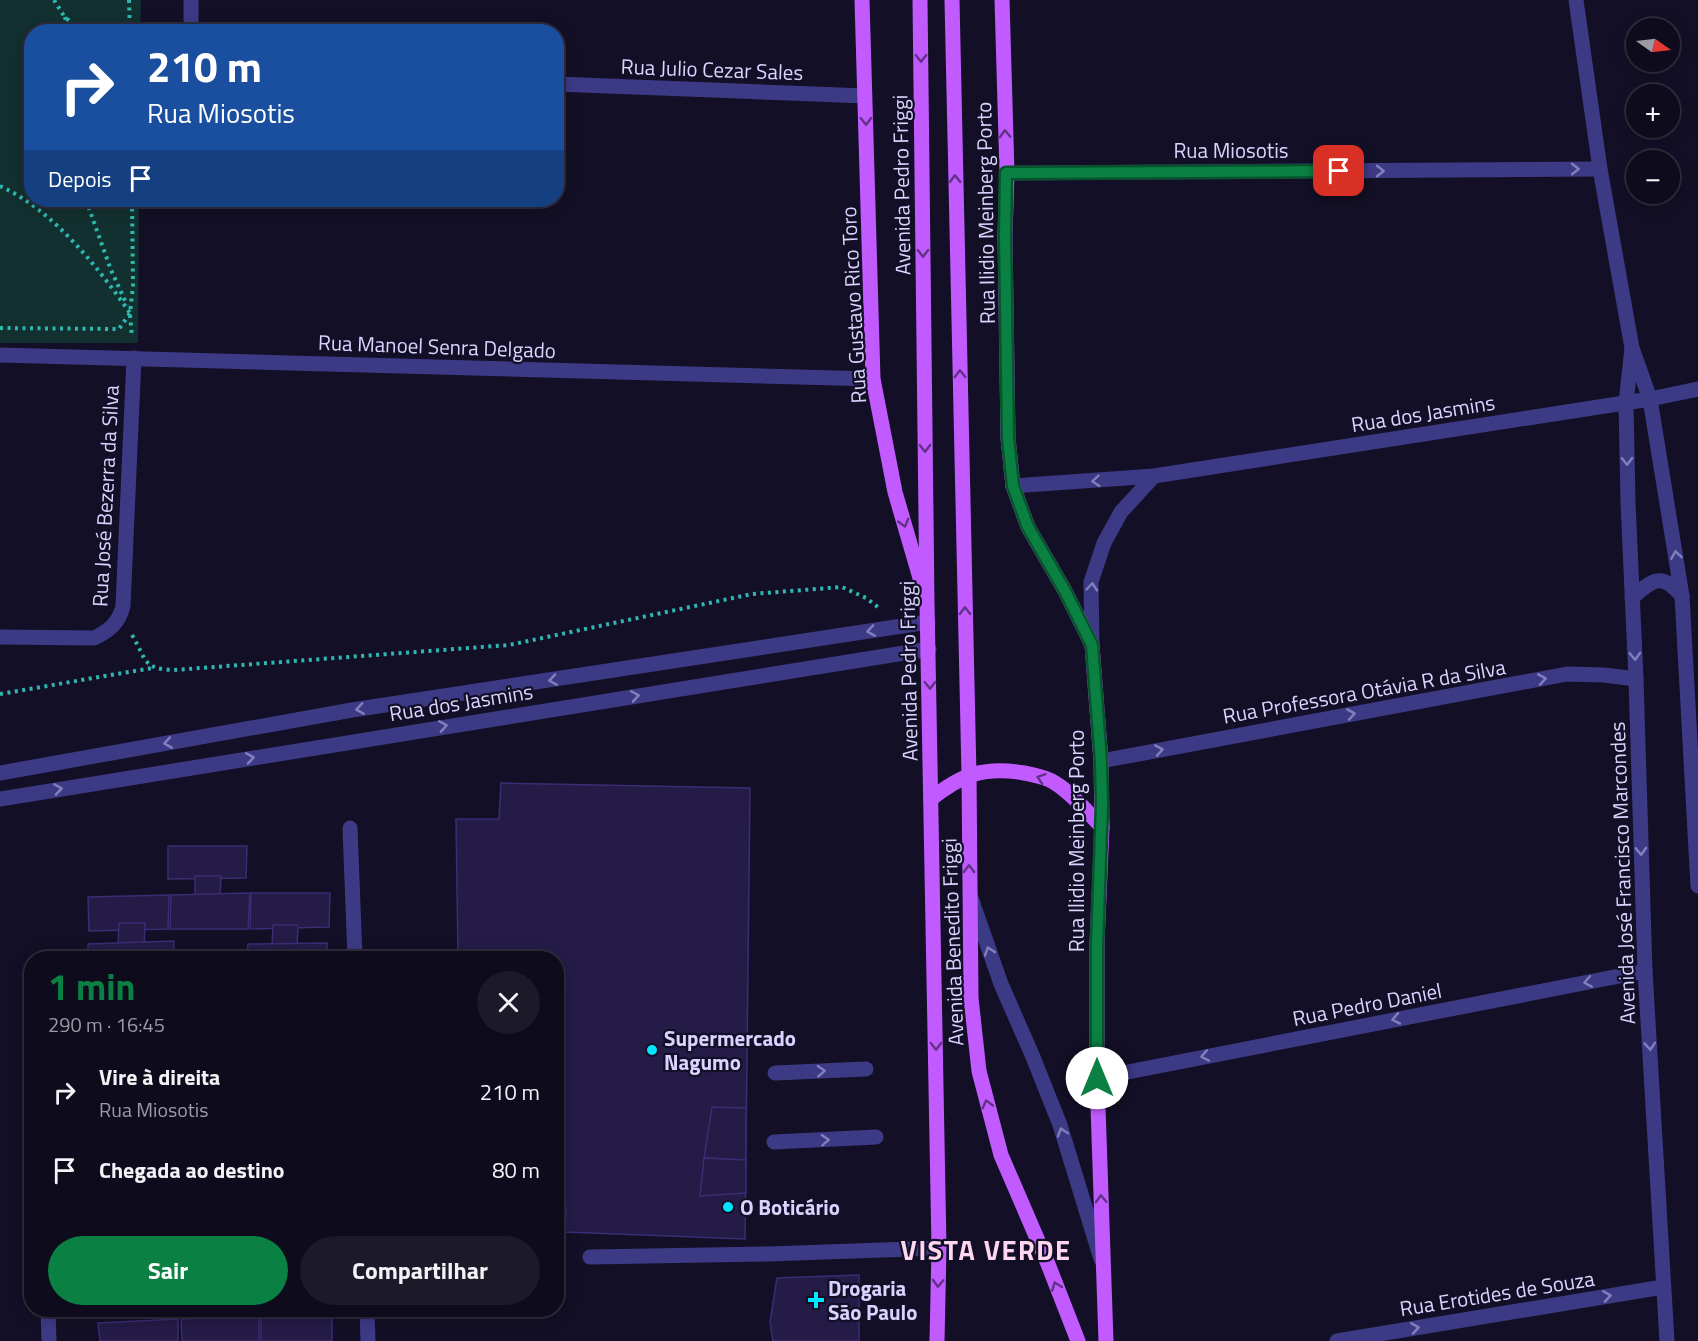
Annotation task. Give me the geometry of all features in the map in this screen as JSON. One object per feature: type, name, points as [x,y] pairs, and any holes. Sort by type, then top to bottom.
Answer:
[{"type":"main road","name":"Rua Gustavo Rico Toro","points":[[862,0],[873,379],[895,492],[927,602]]},
{"type":"main road","name":"Avenida Pedro Friggi","points":[[920,0],[927,602],[939,1248],[937,1341]]},
{"type":"main road","points":[[952,0],[969,775]]},
{"type":"main road","name":"Rua Ilidio Meinberg Porto","points":[[1002,0],[1008,438],[1013,486],[1028,527],[1065,591],[1092,645],[1101,761],[1102,827],[1097,944],[1097,1078],[1106,1341]]},
{"type":"main road","points":[[931,799],[946,787],[969,775],[984,771],[1004,770],[1034,775],[1054,782],[1102,827]]},
{"type":"main road","name":"Avenida Benedito Friggi","points":[[969,775],[971,998],[979,1071],[1001,1155],[1078,1341]]},
{"type":"street","points":[[190,0],[191,24]]},
{"type":"street","points":[[1576,0],[1600,169],[1632,348],[1650,399],[1692,646],[1698,886]]},
{"type":"street","name":"Rua Julio Cezar Sales","points":[[564,84],[866,96]]},
{"type":"street","name":"Rua Miosotis","points":[[1006,173],[1600,169]]},
{"type":"street","name":"Avenida José Francisco Marcondes","points":[[1632,348],[1626,403],[1632,598],[1645,971],[1666,1341]]},
{"type":"street","name":"Rua Manoel Senra Delgado","points":[[0,355],[873,379]]},
{"type":"street","name":"Rua José Bezerra da Silva","points":[[0,637],[94,638],[106,632],[121,616],[124,595],[134,358]]},
{"type":"street","name":"Rua dos Jasmins","points":[[1013,486],[1154,476],[1626,403],[1698,389]]},
{"type":"street","points":[[1092,645],[1091,582],[1104,543],[1122,512],[1154,476]]},
{"type":"street","points":[[1632,598],[1647,584],[1660,580],[1672,583],[1682,596]]},
{"type":"street","name":"Rua dos Jasmins","points":[[0,773],[352,710],[928,622]]},
{"type":"street","name":"Rua dos Jasmins","points":[[0,799],[929,650]]},
{"type":"street","name":"Rua Professora Otávia R da Silva","points":[[1101,761],[1567,674],[1604,675],[1636,680]]},
{"type":"street","points":[[350,828],[355,951]]},
{"type":"street","points":[[969,892],[1001,984],[1060,1125],[1104,1268]]},
{"type":"street","name":"Rua Pedro Daniel","points":[[1097,1078],[1645,971]]},
{"type":"street","points":[[775,1073],[867,1069]]},
{"type":"street","points":[[774,1142],[876,1137]]},
{"type":"street","points":[[590,1257],[939,1248]]},
{"type":"street","name":"Rua Erotides de Souza","points":[[1337,1341],[1664,1287]]},
{"type":"street","points":[[48,1317],[49,1341]]},
{"type":"street","points":[[367,1317],[368,1341]]},
{"type":"path","points":[[54,0],[64,16],[73,24]]},
{"type":"path","points":[[129,0],[130,24]]},
{"type":"path","points":[[64,16],[66,24]]},
{"type":"path","points":[[0,186],[12,191],[24,200]]},
{"type":"path","points":[[33,207],[51,221],[102,273],[130,313]]},
{"type":"path","points":[[88,207],[111,270],[130,313]]},
{"type":"path","points":[[0,328],[119,329],[130,313],[132,207]]},
{"type":"path","points":[[0,694],[153,668],[174,670],[509,645],[752,594],[842,587],[866,598],[880,609],[884,629]]},
{"type":"path","points":[[121,616],[148,664],[153,668]]},
{"type":"green space","points":[[0,0],[141,0],[140,24],[24,24],[24,207],[139,207],[138,343],[0,343]]},
{"type":"building","name":"Supermercado Nagumo","points":[[501,783],[750,788],[745,1239],[565,1232],[564,951],[458,951],[456,819],[499,819]]},
{"type":"building","points":[[168,846],[247,846],[246,878],[168,879]]},
{"type":"building","points":[[195,876],[221,876],[220,899],[195,899]]},
{"type":"building","points":[[250,893],[248,929],[170,929],[171,895]]},
{"type":"building","points":[[251,893],[330,893],[329,927],[250,929]]},
{"type":"building","points":[[169,895],[168,929],[89,931],[88,897]]},
{"type":"building","points":[[119,923],[145,923],[144,947],[118,947]]},
{"type":"building","points":[[273,925],[298,925],[297,948],[272,948]]},
{"type":"building","points":[[174,941],[174,951],[88,951],[88,944]]},
{"type":"building","points":[[327,943],[327,951],[248,951],[248,944]]},
{"type":"building","points":[[712,1107],[746,1108],[746,1160],[704,1158]]},
{"type":"building","points":[[704,1158],[746,1160],[746,1193],[700,1196]]},
{"type":"building","name":"Drogaria São Paulo","points":[[859,1275],[859,1341],[773,1341],[770,1322],[777,1278]]},
{"type":"building","points":[[204,1317],[229,1317],[229,1324],[205,1326]]},
{"type":"building","points":[[259,1317],[259,1341],[182,1341],[181,1319]]},
{"type":"building","points":[[261,1317],[332,1317],[332,1341],[261,1341]]},
{"type":"building","points":[[178,1319],[178,1341],[100,1341],[98,1323]]},
{"type":"place","name":"Supermercado Nagumo","points":[[652,1050]]},
{"type":"place","name":"O Boticário","points":[[728,1207]]},
{"type":"place","name":"Drogaria São Paulo","points":[[816,1300]]},
{"type":"district","name":"VISTA VERDE","points":[[986,1249]]},
{"type":"route","points":[[1097,1078],[1097,944],[1102,805],[1092,645],[1065,591],[1028,527],[1013,486],[1008,438],[1006,173],[1339,171]]}]
